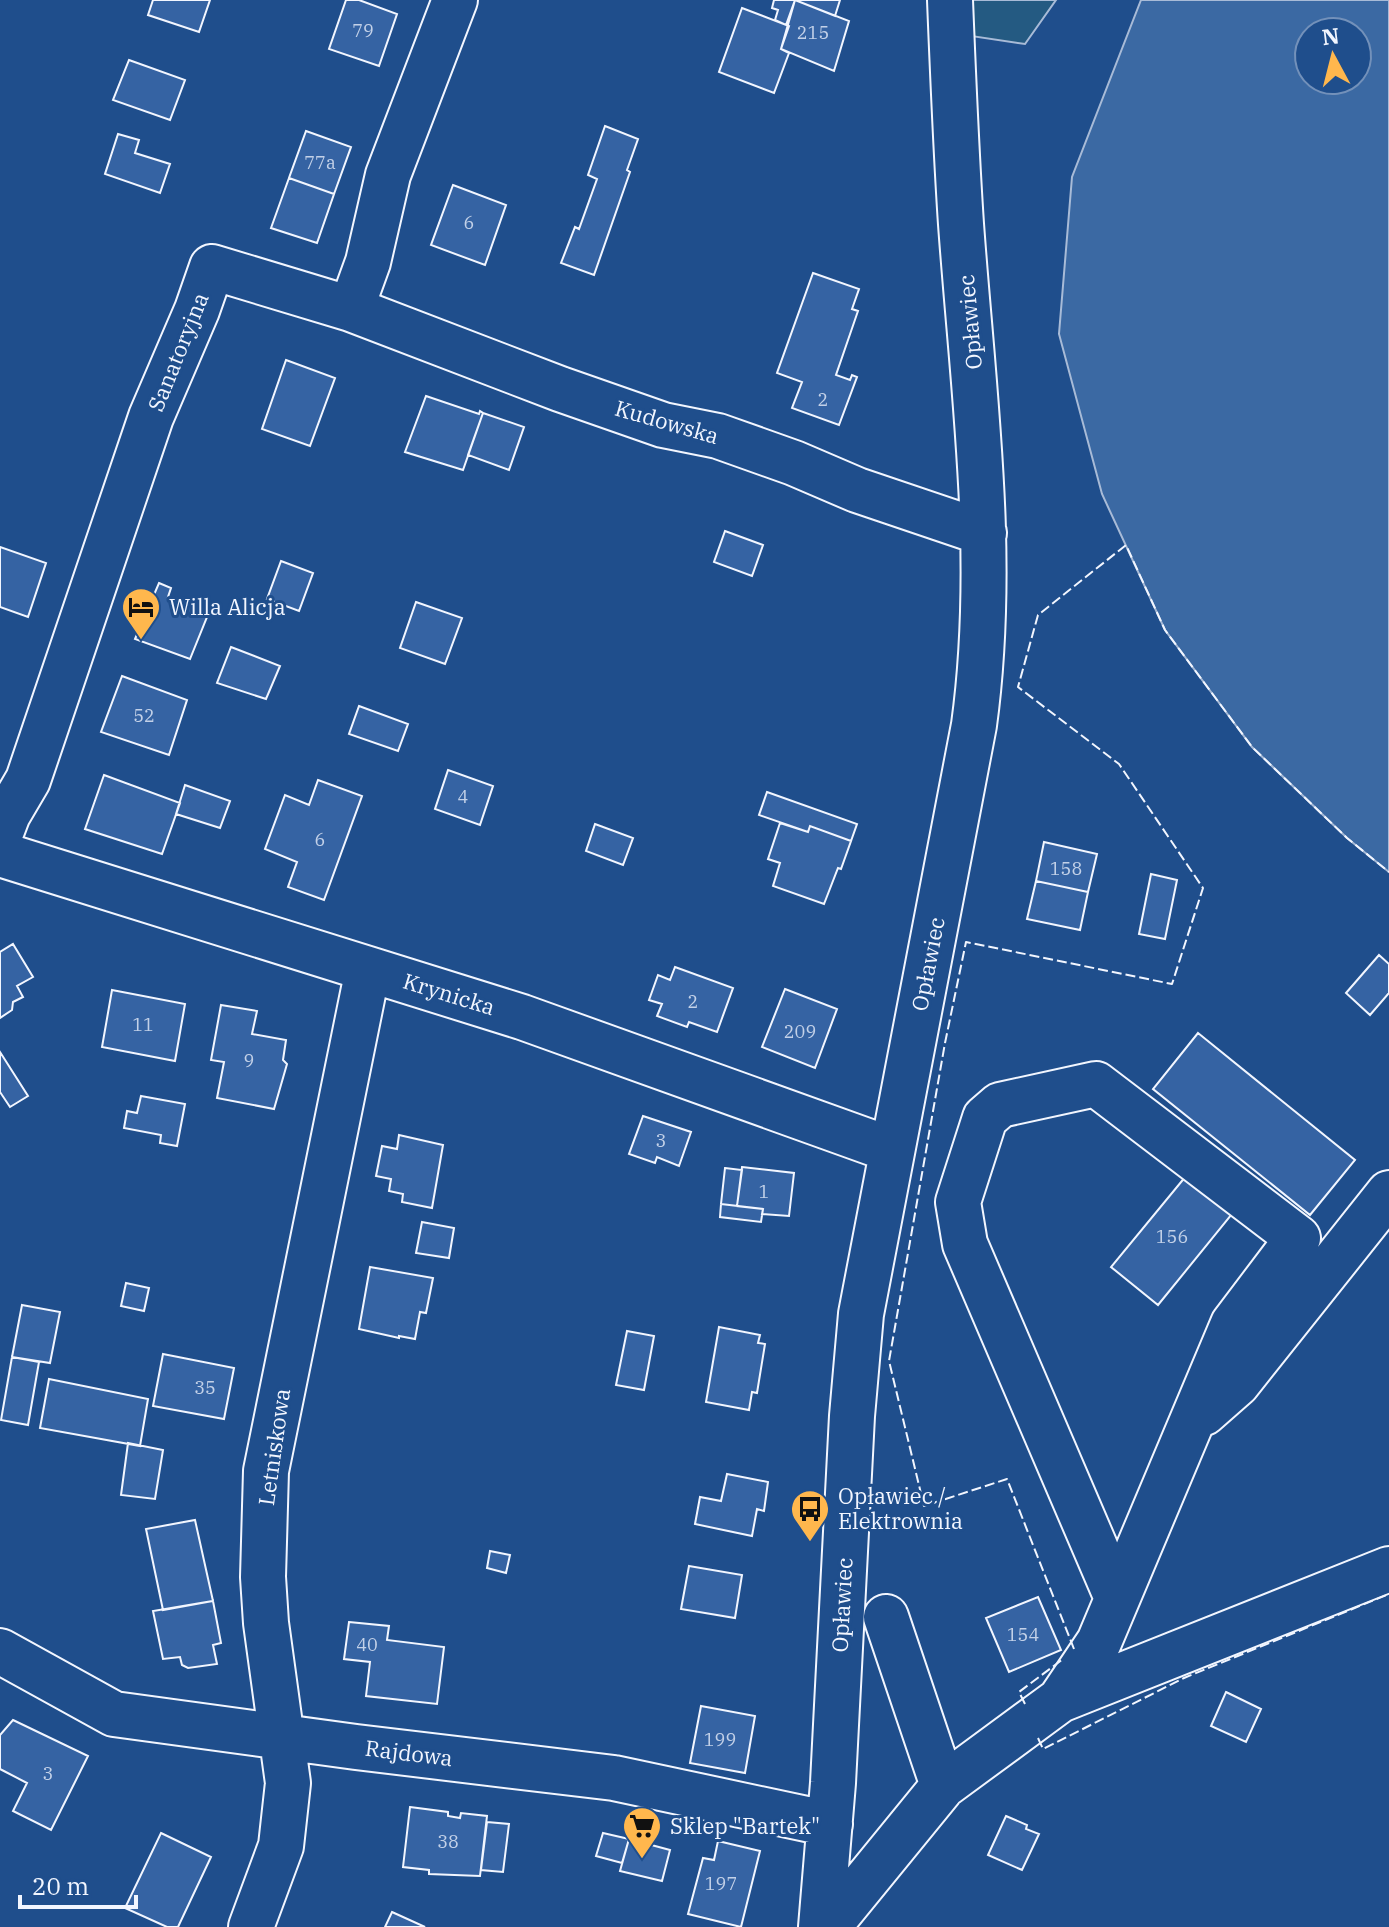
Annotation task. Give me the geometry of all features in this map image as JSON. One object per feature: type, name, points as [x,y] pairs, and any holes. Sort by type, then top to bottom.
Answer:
[{"type":"street","points":[[351,309],[368,262],[388,175],[455,0]]},
{"type":"street","name":"Opławiec","points":[[821,1927],[861,1314],[974,725],[982,646],[984,533],[977,401],[961,223],[950,0]]},
{"type":"street","name":"Sanatoryjna","points":[[0,835],[28,780],[151,417],[212,267],[351,309]]},
{"type":"street","name":"Kudowska","points":[[351,309],[560,389],[663,425],[718,436],[857,490],[984,533]]},
{"type":"street","name":"Krynicka","points":[[0,854],[522,1017],[892,1150]]},
{"type":"street","name":"Letniskowa","points":[[251,1927],[281,1846],[288,1783],[266,1623],[263,1577],[266,1471],[368,969]]},
{"type":"street","points":[[1060,1700],[1099,1642],[1233,1324],[1298,1238],[1096,1084],[1000,1105],[985,1118],[958,1202],[965,1244],[1117,1598]]},
{"type":"street","points":[[1190,1425],[1237,1384],[1389,1193]]},
{"type":"street","points":[[828,1927],[943,1786],[1060,1700],[1389,1569]]},
{"type":"street","points":[[886,1617],[943,1786]]},
{"type":"street","name":"Rajdowa","points":[[0,1651],[114,1714],[281,1738],[614,1778],[830,1824]]},
{"type":"shaded area","points":[[970,0],[1056,0],[1025,44],[971,36]]},
{"type":"shaded area","points":[[1141,0],[1389,0],[1389,872],[1347,838],[1252,747],[1165,630],[1102,494],[1059,334],[1072,177]]},
{"type":"building","points":[[153,0],[210,0],[199,32],[148,15]]},
{"type":"building","points":[[346,0],[359,0],[397,14],[379,66],[329,49]]},
{"type":"building","points":[[774,0],[795,0],[786,25],[775,20],[778,10],[772,8]]},
{"type":"building","points":[[795,0],[840,0],[835,16]]},
{"type":"building","points":[[795,0],[849,21],[834,71],[781,49]]},
{"type":"building","points":[[742,8],[789,26],[781,49],[789,53],[774,93],[719,72]]},
{"type":"building","points":[[129,60],[185,80],[170,120],[113,100]]},
{"type":"building","points":[[605,126],[638,139],[627,170],[630,172],[594,275],[561,263],[575,227],[579,229],[597,179],[588,175]]},
{"type":"building","points":[[306,131],[351,147],[334,194],[289,178]]},
{"type":"building","points":[[118,134],[139,140],[135,153],[170,164],[160,193],[105,174]]},
{"type":"building","points":[[289,178],[334,194],[317,243],[271,228]]},
{"type":"building","points":[[453,185],[506,205],[485,265],[431,245]]},
{"type":"building","points":[[813,273],[859,289],[852,309],[858,311],[836,375],[850,380],[852,375],[857,377],[839,425],[792,408],[802,382],[777,373]]},
{"type":"building","points":[[286,360],[335,378],[310,446],[262,429]]},
{"type":"building","points":[[426,396],[483,413],[463,470],[405,452]]},
{"type":"building","points":[[483,413],[524,427],[509,470],[468,455]]},
{"type":"building","points":[[725,531],[763,545],[752,576],[714,562]]},
{"type":"building","points":[[0,547],[46,563],[28,617],[0,607]]},
{"type":"building","points":[[281,561],[313,573],[299,611],[267,599]]},
{"type":"building","points":[[159,583],[171,588],[168,597],[209,612],[190,659],[135,639]]},
{"type":"building","points":[[416,602],[462,618],[445,664],[400,648]]},
{"type":"building","points":[[231,647],[280,666],[266,699],[217,683]]},
{"type":"building","points":[[122,676],[187,700],[169,755],[101,732]]},
{"type":"building","points":[[359,706],[408,724],[398,751],[349,734]]},
{"type":"building","points":[[448,770],[493,786],[480,825],[435,809]]},
{"type":"building","points":[[104,775],[180,803],[162,854],[85,829]]},
{"type":"building","points":[[318,780],[362,796],[324,900],[288,887],[297,862],[265,849],[285,795],[309,805]]},
{"type":"building","points":[[185,785],[230,801],[220,828],[176,814]]},
{"type":"building","points":[[767,792],[857,824],[851,841],[810,826],[808,832],[759,815]]},
{"type":"building","points":[[780,823],[808,832],[810,826],[851,841],[824,904],[773,886],[780,863],[768,859]]},
{"type":"building","points":[[595,824],[633,838],[623,865],[586,851]]},
{"type":"building","points":[[1044,842],[1097,854],[1088,892],[1036,881]]},
{"type":"building","points":[[1151,874],[1177,880],[1165,939],[1139,934]]},
{"type":"building","points":[[1036,881],[1088,892],[1080,930],[1027,919]]},
{"type":"building","points":[[13,944],[33,977],[17,986],[23,997],[13,1002],[12,1010],[0,1018],[0,952]]},
{"type":"building","points":[[1379,955],[1389,964],[1389,993],[1370,1015],[1346,993]]},
{"type":"building","points":[[675,967],[733,988],[717,1032],[689,1022],[687,1027],[657,1016],[662,1004],[649,1000],[658,975],[670,980]]},
{"type":"building","points":[[785,989],[837,1009],[815,1068],[762,1047]]},
{"type":"building","points":[[112,990],[185,1004],[175,1061],[102,1047]]},
{"type":"building","points":[[221,1005],[257,1011],[252,1034],[286,1040],[283,1060],[287,1064],[274,1109],[217,1098],[224,1062],[211,1060]]},
{"type":"building","points":[[1198,1033],[1355,1160],[1310,1215],[1153,1089]]},
{"type":"building","points":[[0,1052],[28,1096],[10,1107],[0,1092]]},
{"type":"building","points":[[141,1096],[185,1104],[177,1146],[160,1143],[161,1135],[124,1128],[127,1111],[137,1113]]},
{"type":"building","points":[[643,1116],[691,1132],[679,1166],[657,1157],[655,1163],[629,1154]]},
{"type":"building","points":[[399,1135],[443,1145],[432,1208],[402,1202],[403,1194],[389,1191],[391,1179],[376,1176],[382,1146],[397,1149]]},
{"type":"building","points":[[742,1167],[794,1173],[789,1216],[762,1214],[763,1209],[737,1206]]},
{"type":"building","points":[[725,1168],[742,1170],[737,1206],[721,1204]]},
{"type":"building","points":[[1186,1176],[1232,1214],[1158,1305],[1111,1267]]},
{"type":"building","points":[[721,1204],[763,1209],[761,1222],[720,1217]]},
{"type":"building","points":[[422,1222],[454,1228],[449,1258],[416,1253]]},
{"type":"building","points":[[370,1267],[433,1278],[426,1313],[420,1312],[415,1339],[359,1329]]},
{"type":"building","points":[[126,1283],[149,1288],[144,1311],[121,1306]]},
{"type":"building","points":[[22,1305],[60,1312],[50,1363],[12,1357]]},
{"type":"building","points":[[719,1327],[760,1335],[758,1343],[765,1344],[757,1393],[752,1392],[749,1410],[706,1402]]},
{"type":"building","points":[[627,1331],[654,1336],[644,1390],[616,1385]]},
{"type":"building","points":[[163,1354],[234,1368],[224,1419],[153,1406]]},
{"type":"building","points":[[12,1357],[39,1362],[28,1425],[1,1420]]},
{"type":"building","points":[[49,1379],[148,1399],[140,1446],[40,1428]]},
{"type":"building","points":[[128,1443],[163,1450],[155,1499],[121,1495]]},
{"type":"building","points":[[727,1474],[768,1482],[764,1511],[757,1509],[752,1536],[695,1524],[700,1497],[721,1501]]},
{"type":"building","points":[[195,1520],[213,1601],[163,1610],[146,1529]]},
{"type":"building","points":[[490,1551],[510,1555],[506,1573],[487,1568]]},
{"type":"building","points":[[689,1566],[742,1575],[735,1618],[681,1609]]},
{"type":"building","points":[[1038,1597],[1061,1650],[1009,1672],[986,1618]]},
{"type":"building","points":[[213,1601],[221,1643],[213,1645],[217,1664],[188,1668],[182,1665],[180,1657],[163,1659],[153,1611]]},
{"type":"building","points":[[349,1622],[389,1626],[387,1640],[444,1647],[437,1704],[366,1696],[370,1662],[344,1659]]},
{"type":"building","points":[[1226,1692],[1261,1709],[1246,1742],[1211,1726]]},
{"type":"building","points":[[701,1706],[755,1716],[745,1773],[690,1763]]},
{"type":"building","points":[[13,1720],[88,1756],[51,1830],[13,1811],[27,1783],[0,1769],[0,1735]]},
{"type":"building","points":[[410,1807],[448,1812],[448,1816],[460,1818],[461,1813],[487,1816],[480,1876],[429,1874],[429,1870],[403,1867]]},
{"type":"building","points":[[1006,1816],[1039,1834],[1022,1870],[988,1855]]},
{"type":"building","points":[[487,1822],[509,1824],[503,1872],[481,1870]]},
{"type":"building","points":[[161,1833],[211,1857],[178,1927],[167,1927],[125,1908]]},
{"type":"building","points":[[603,1833],[629,1839],[622,1863],[596,1856]]},
{"type":"building","points":[[629,1839],[670,1850],[662,1881],[620,1871]]},
{"type":"building","points":[[718,1841],[760,1851],[741,1927],[688,1914],[703,1858],[714,1860]]},
{"type":"building","points":[[392,1912],[425,1927],[385,1927]]},
{"type":"fence","points":[[1074,1649],[1007,1479],[924,1506],[889,1361],[966,942],[1172,984],[1203,888],[1119,764],[1018,687],[1038,615],[1126,545],[1165,630],[1252,747],[1347,838],[1389,872]]},
{"type":"fence","points":[[1038,1738],[1043,1749],[1184,1678],[1389,1594]]},
{"type":"fence","points":[[1025,1704],[1019,1692],[1063,1659]]},
{"type":"place","name":"Willa Alicja","points":[[141,641]]},
{"type":"place","name":"Opławiec / Elektrownia","points":[[810,1543]]},
{"type":"place","name":"Sklep \"Bartek\"","points":[[642,1860]]}]
